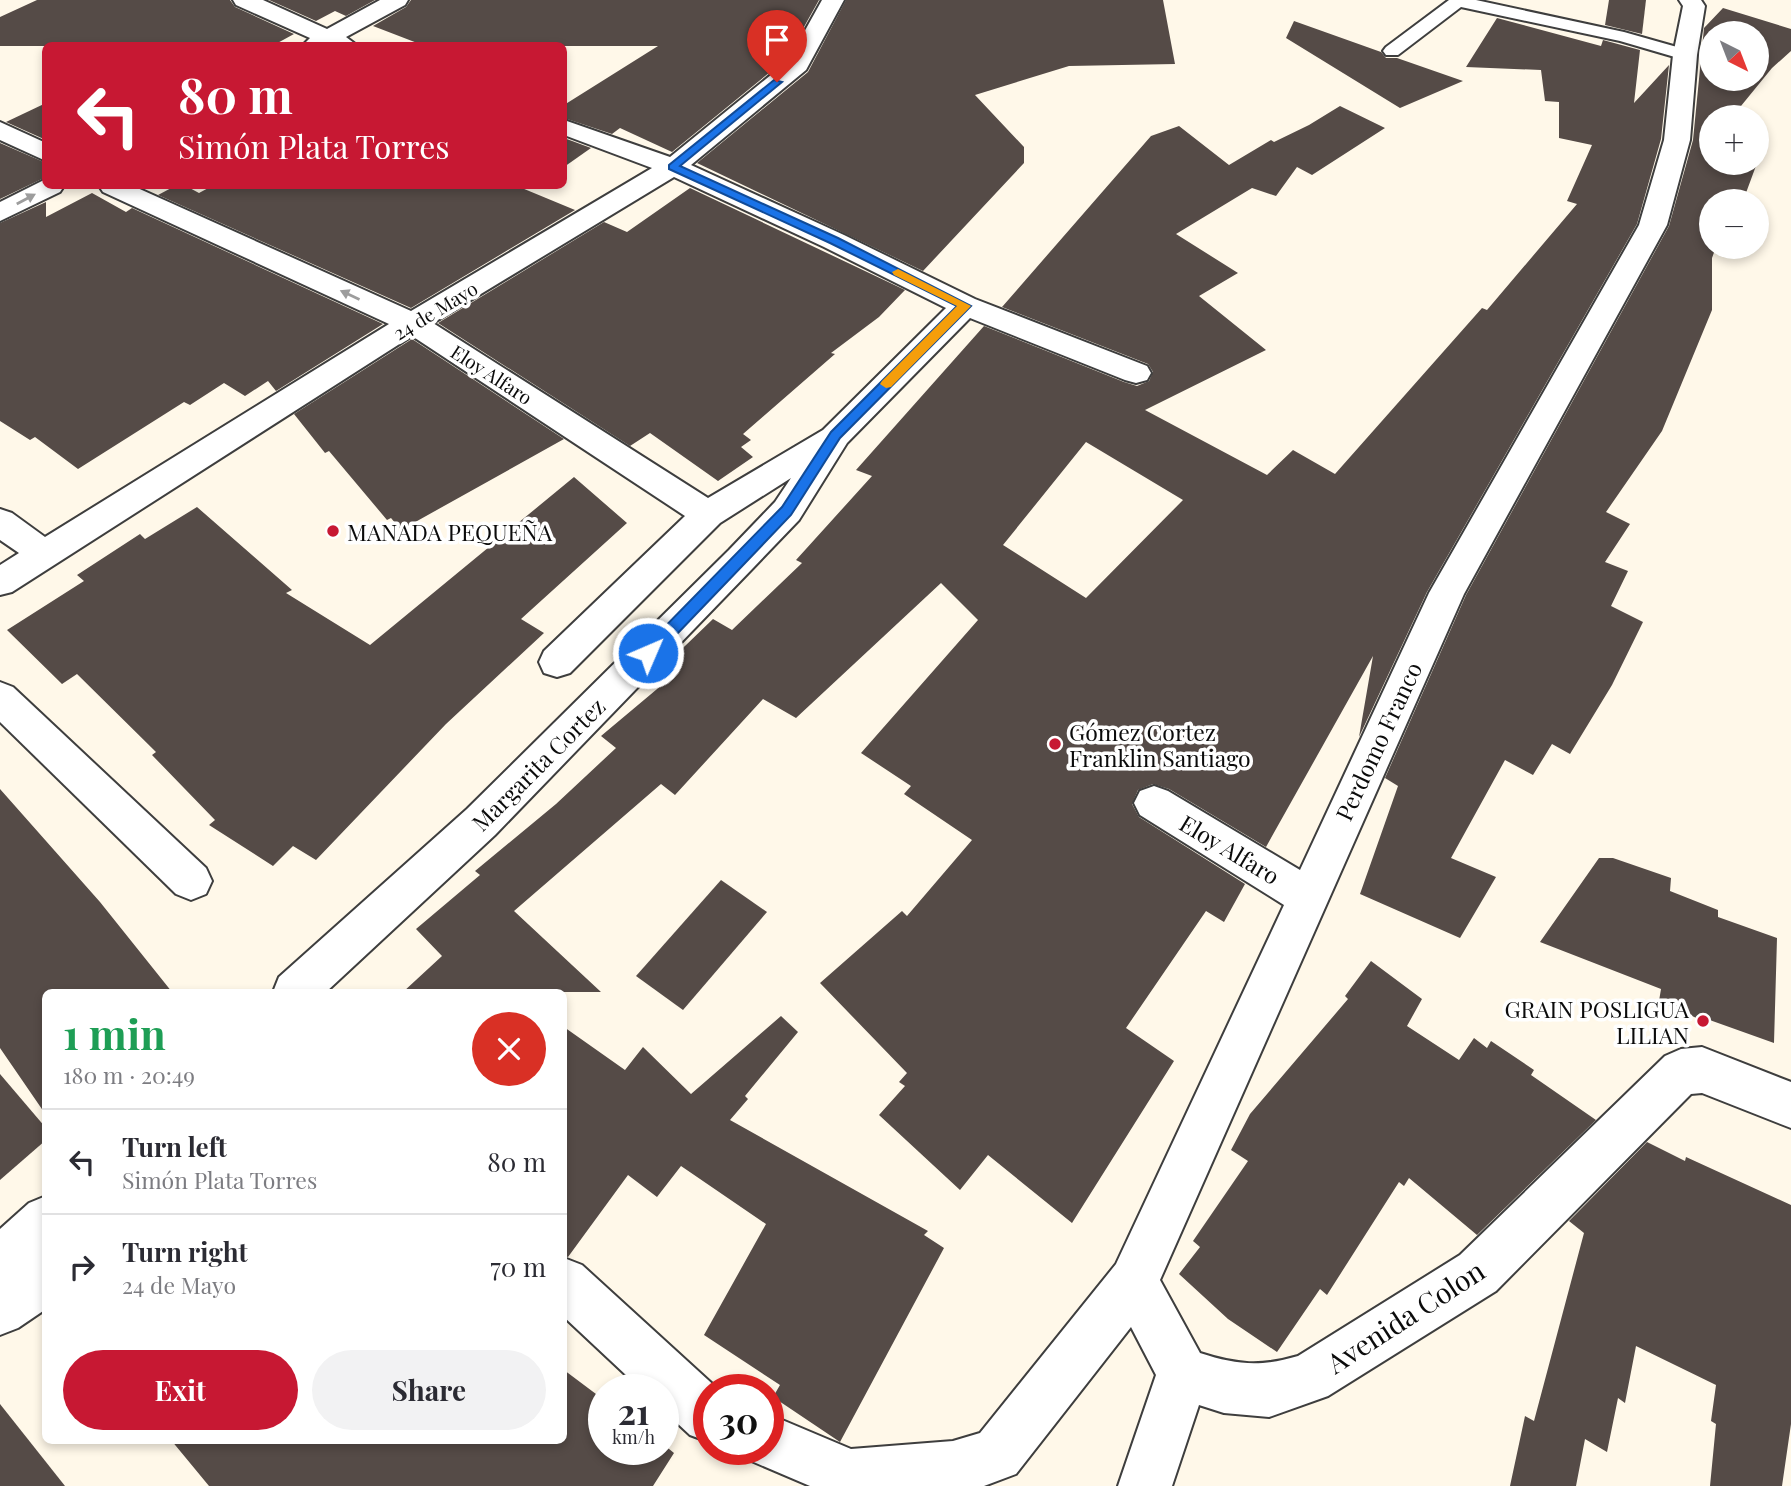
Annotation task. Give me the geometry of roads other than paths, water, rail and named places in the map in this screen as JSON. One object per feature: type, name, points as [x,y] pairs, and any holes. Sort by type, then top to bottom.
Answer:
[{"type":"street","points":[[244,0],[327,42]]},
{"type":"street","points":[[331,42],[397,0]]},
{"type":"street","name":"24 de Mayo","points":[[0,582],[412,323],[673,167],[798,65],[833,0]]},
{"type":"street","name":"Perdomo Franco","points":[[1134,1282],[1307,896],[1447,593],[1653,225],[1677,140],[1685,55],[1694,6],[1690,0]]},
{"type":"street","points":[[567,128],[673,167],[834,241],[965,306],[1136,373]]},
{"type":"street","points":[[0,130],[42,151]]},
{"type":"street","points":[[0,213],[45,189]]},
{"type":"street","name":"Eloy Alfaro","points":[[119,189],[412,323],[708,514]]},
{"type":"street","name":"Margarita Cortez","points":[[298,989],[481,822],[741,559],[786,511],[836,435],[965,306]]},
{"type":"street","points":[[557,662],[708,514],[836,435]]},
{"type":"street","points":[[0,522],[44,554]]},
{"type":"street","points":[[0,698],[191,881]]},
{"type":"street","name":"Eloy Alfaro","points":[[1154,803],[1307,896]]},
{"type":"street","name":"Avenida Colon","points":[[1183,1373],[1224,1387],[1269,1391],[1310,1378],[1478,1273],[1681,1072],[1702,1070],[1791,1105]]},
{"type":"street","points":[[0,1262],[42,1224]]},
{"type":"street","points":[[0,1310],[42,1282]]},
{"type":"street","points":[[784,1448],[851,1476],[953,1468],[997,1455],[1134,1282],[1183,1373],[1144,1486]]},
{"type":"street","points":[[567,1286],[693,1401]]},
{"type":"lane","points":[[1392,51],[1458,1],[1623,37],[1685,55]]},
{"type":"place","name":"MANADA PEQUEÑA","points":[[333,531]]},
{"type":"place","name":"Gómez Cortez Franklin Santiago","points":[[1055,744]]},
{"type":"place","name":"GRAIN POSLIGUA LILIAN","points":[[1703,1021]]}]
